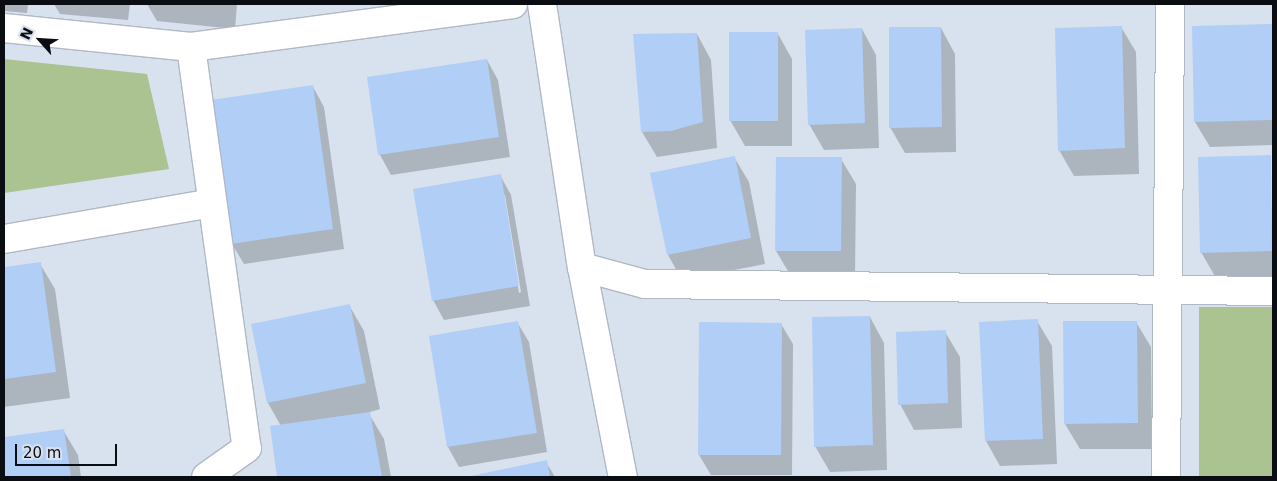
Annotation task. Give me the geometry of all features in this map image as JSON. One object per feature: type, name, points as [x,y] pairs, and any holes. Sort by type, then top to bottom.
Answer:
[{"type":"street","points":[[4,28],[191,47],[513,4]]},
{"type":"street","points":[[542,4],[582,266],[623,477]]},
{"type":"street","points":[[1166,477],[1170,4]]},
{"type":"street","points":[[191,47],[247,448],[206,477]]},
{"type":"street","points":[[4,239],[212,203]]},
{"type":"street","points":[[582,266],[645,284],[1273,290]]},
{"type":"green space","points":[[4,59],[147,74],[169,169],[4,193]]},
{"type":"green space","points":[[1199,307],[1273,307],[1273,477],[1199,477]]},
{"type":"building","points":[[1273,24],[1273,120],[1194,122],[1192,26]]},
{"type":"building","points":[[1122,26],[1125,148],[1058,151],[1055,28]]},
{"type":"building","points":[[889,27],[941,27],[942,127],[889,128]]},
{"type":"building","points":[[862,28],[865,123],[808,125],[805,30]]},
{"type":"building","points":[[729,32],[778,32],[778,121],[729,121]]},
{"type":"building","points":[[697,33],[703,122],[671,131],[641,132],[633,34]]},
{"type":"building","points":[[487,59],[499,137],[378,155],[367,77]]},
{"type":"building","points":[[313,85],[333,229],[231,244],[211,100]]},
{"type":"building","points":[[1271,155],[1272,251],[1200,253],[1198,157]]},
{"type":"building","points":[[735,156],[751,238],[667,255],[650,173]]},
{"type":"building","points":[[776,157],[842,157],[841,251],[775,251]]},
{"type":"building","points":[[501,174],[519,286],[432,301],[413,189]]},
{"type":"building","points":[[41,262],[56,372],[4,379],[4,267]]},
{"type":"building","points":[[350,304],[366,383],[267,403],[251,324]]},
{"type":"building","points":[[870,316],[873,445],[814,447],[812,317]]},
{"type":"building","points":[[1038,319],[1043,439],[985,441],[979,322]]},
{"type":"building","points":[[518,321],[537,433],[447,447],[429,336]]},
{"type":"building","points":[[1063,321],[1137,321],[1138,423],[1064,424]]},
{"type":"building","points":[[699,322],[782,323],[781,455],[698,455]]},
{"type":"building","points":[[946,330],[948,403],[898,405],[896,332]]},
{"type":"building","points":[[370,412],[382,477],[277,477],[270,426]]},
{"type":"building","points":[[64,429],[71,477],[4,477],[4,437]]},
{"type":"building","points":[[547,460],[550,477],[471,477],[471,476]]}]
